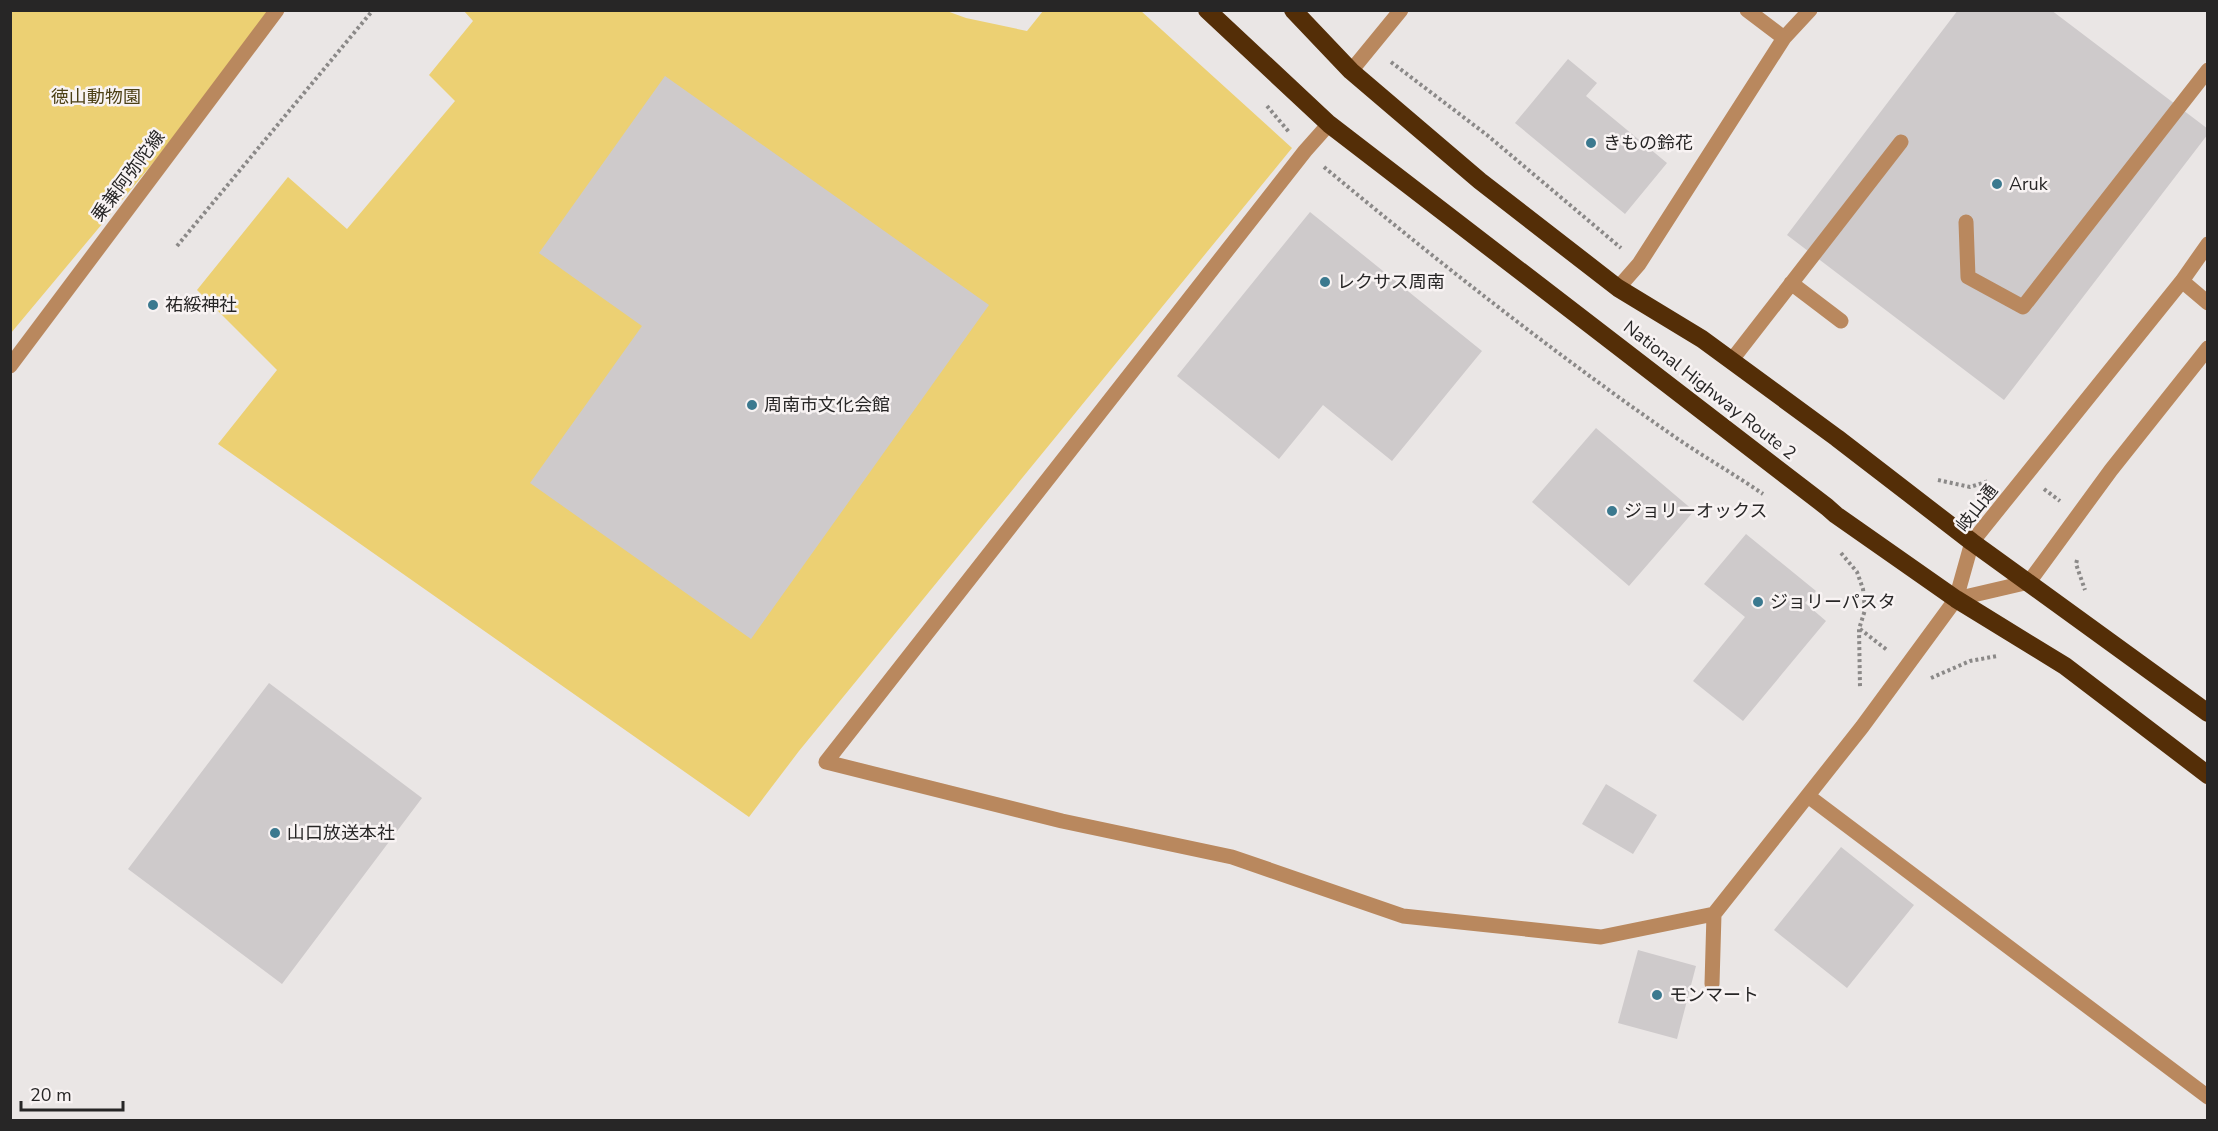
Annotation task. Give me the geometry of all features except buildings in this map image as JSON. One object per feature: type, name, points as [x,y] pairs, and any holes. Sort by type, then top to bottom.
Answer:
[{"type":"highway","name":"National Highway Route 2","points":[[1207,10],[1329,124],[1836,516],[1956,599],[2065,666],[2208,776]]},
{"type":"highway","name":"National Highway Route 2","points":[[1293,10],[1351,71],[1480,181],[1618,288],[1702,339],[1837,438],[1972,542],[2208,713]]},
{"type":"street","name":"乗兼阿弥陀線","points":[[10,366],[277,10]]},
{"type":"street","points":[[1351,71],[1401,10]]},
{"type":"street","points":[[1747,10],[1784,38]]},
{"type":"street","points":[[1618,288],[1639,264],[1784,38],[1810,10]]},
{"type":"street","points":[[1966,222],[1968,277],[2023,308],[2208,70]]},
{"type":"street","points":[[1329,124],[1305,151],[826,762],[1062,820],[1232,857],[1403,916],[1601,937],[1714,914]]},
{"type":"street","points":[[1731,361],[1900,142]]},
{"type":"street","name":"岐山通","points":[[1956,599],[1972,542],[2182,281],[2208,244]]},
{"type":"street","points":[[2182,281],[2208,303]]},
{"type":"street","points":[[1791,283],[1841,321]]},
{"type":"street","points":[[1712,984],[1714,914],[1862,727],[1956,599],[2030,582],[2111,470],[2208,348]]},
{"type":"street","points":[[1808,796],[2208,1097]]},
{"type":"path","points":[[177,246],[373,10]]},
{"type":"path","points":[[1371,47],[1487,135],[1639,264]]},
{"type":"path","points":[[1305,151],[1398,228],[1570,361],[1769,500]]},
{"type":"path","points":[[1928,477],[1970,487],[1998,477]]},
{"type":"path","points":[[2044,488],[2061,502]]},
{"type":"path","points":[[1834,548],[1857,572],[1863,589],[1865,610],[1859,629],[1862,727]]},
{"type":"path","points":[[2078,556],[2076,564],[2085,592]]},
{"type":"path","points":[[1926,679],[1970,661],[2005,656]]},
{"type":"green space","points":[[944,10],[966,18],[1027,31],[1043,11],[1141,11],[1292,148],[799,751],[749,817],[218,444],[277,370],[197,290],[288,177],[347,229],[455,101],[429,75],[473,21],[464,11]]},
{"type":"green space","name":"徳山動物園","points":[[11,11],[280,11],[11,333]]},
{"type":"place","name":"きもの鈴花","points":[[1591,143]]},
{"type":"place","name":"Aruk","points":[[1997,184]]},
{"type":"place","name":"レクサス周南","points":[[1325,282]]},
{"type":"place","name":"祐綏神社","points":[[153,305]]},
{"type":"place","name":"周南市文化会館","points":[[752,405]]},
{"type":"place","name":"ジョリーオックス","points":[[1612,511]]},
{"type":"place","name":"ジョリーパスタ","points":[[1758,602]]},
{"type":"place","name":"山口放送本社","points":[[275,833]]},
{"type":"place","name":"モンマート","points":[[1657,995]]}]
